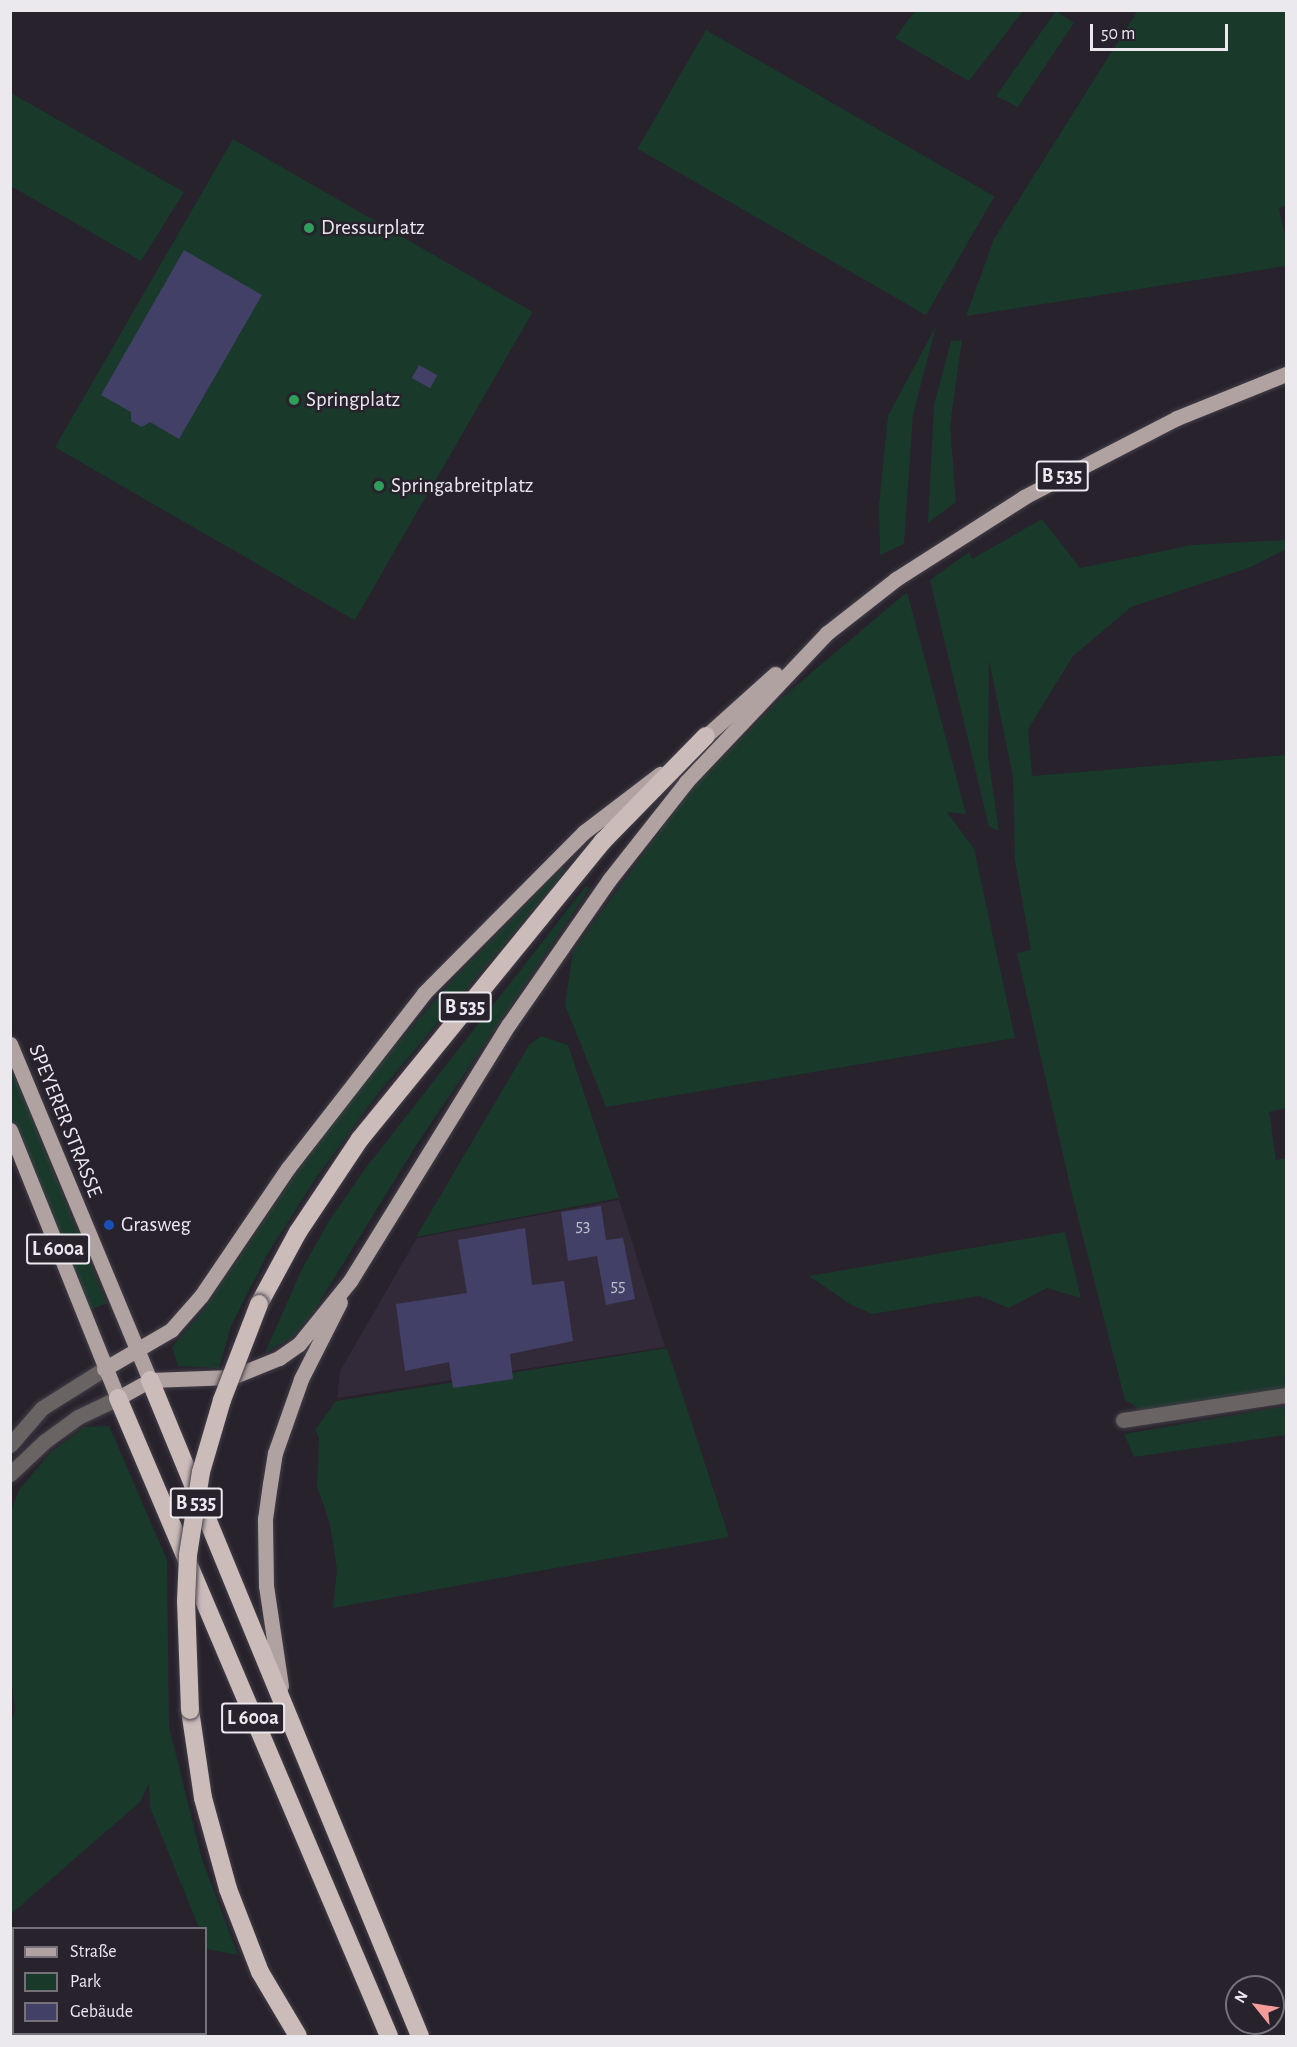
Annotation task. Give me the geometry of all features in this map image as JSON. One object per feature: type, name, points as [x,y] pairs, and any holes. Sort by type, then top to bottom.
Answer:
[{"type":"highway","name":"B 535","points":[[298,2037],[260,1972],[228,1889],[203,1798],[190,1710],[186,1601],[188,1555],[201,1472],[222,1400],[259,1304],[298,1232],[360,1139],[603,841],[706,736]]},
{"type":"highway","name":"L 600a","points":[[150,1380],[286,1710]]},
{"type":"highway","name":"L 600a","points":[[118,1398],[389,2037]]},
{"type":"highway","name":"B 535","points":[[286,1710],[420,2037]]},
{"type":"main road","name":"B 535","points":[[706,736],[781,669],[896,579],[950,543],[1112,449],[1287,374]]},
{"type":"main road","name":"B 535","points":[[286,1710],[266,1586],[265,1519],[275,1453],[290,1407],[350,1281],[509,1024],[609,880],[686,782],[827,633]]},
{"type":"main road","points":[[104,1369],[171,1330],[201,1296],[282,1176],[424,993],[584,832],[706,736]]},
{"type":"main road","name":"SPEYERER STRASSE","points":[[10,1044],[150,1380]]},
{"type":"main road","name":"L 600a","points":[[10,1130],[104,1369],[118,1398]]},
{"type":"main road","points":[[118,1398],[150,1380],[232,1377],[279,1358],[299,1344],[350,1281]]},
{"type":"street","points":[[10,1445],[42,1408],[104,1369]]},
{"type":"street","points":[[1123,1420],[1287,1395]]},
{"type":"street","points":[[10,1474],[45,1441],[78,1417],[118,1398]]},
{"type":"shaded area","points":[[619,1200],[665,1347],[337,1398],[340,1371],[417,1238]]},
{"type":"green space","points":[[1138,10],[1286,11],[1286,206],[1279,208],[1286,240],[1286,266],[966,316],[994,239]]},
{"type":"green space","points":[[915,11],[1023,11],[969,81],[895,38]]},
{"type":"green space","points":[[1056,11],[1074,23],[1018,107],[996,96]]},
{"type":"green space","points":[[706,30],[994,196],[926,315],[638,149]]},
{"type":"green space","points":[[11,93],[184,192],[141,261],[11,186]]},
{"type":"green space","points":[[233,139],[533,312],[355,620],[55,447]]},
{"type":"green space","points":[[936,326],[913,415],[904,544],[880,555],[879,505],[888,416]]},
{"type":"green space","points":[[962,340],[950,425],[956,502],[928,523],[934,405],[951,341]]},
{"type":"green space","points":[[1042,519],[1080,568],[1192,545],[1286,540],[1286,549],[1251,567],[1131,607],[1073,656],[1028,729],[1032,776],[1286,755],[1286,1108],[1269,1112],[1276,1160],[1286,1158],[1286,1388],[1141,1410],[1125,1400],[1072,1194],[1017,953],[1031,950],[1015,860],[1013,777],[989,660],[988,756],[999,831],[989,827],[930,580],[969,552],[972,559]]},
{"type":"green space","points":[[907,592],[966,814],[947,812],[974,849],[1015,1038],[606,1107],[565,1005],[573,951],[687,794],[778,701]]},
{"type":"green space","points":[[561,868],[566,871],[380,1091],[316,1178],[267,1255],[231,1326],[219,1368],[178,1366],[172,1347],[203,1311],[300,1167],[369,1077],[449,984]]},
{"type":"green space","points":[[586,886],[590,888],[417,1144],[314,1311],[291,1338],[265,1353],[301,1271],[329,1221],[365,1169]]},
{"type":"green space","points":[[541,1036],[568,1045],[619,1198],[416,1237],[529,1045]]},
{"type":"green space","points":[[11,1067],[107,1303],[86,1312],[10,1123]]},
{"type":"green space","points":[[1065,1232],[1081,1298],[1047,1288],[1009,1308],[979,1296],[872,1314],[850,1304],[809,1276]]},
{"type":"green space","points":[[667,1348],[729,1537],[333,1608],[337,1570],[330,1524],[317,1486],[319,1437],[315,1430],[336,1401]]},
{"type":"green space","points":[[1286,1406],[1286,1435],[1134,1457],[1124,1434]]},
{"type":"green space","points":[[109,1426],[167,1560],[169,1727],[202,1859],[238,1955],[207,1949],[207,1927],[199,1927],[150,1807],[149,1783],[140,1802],[11,1914],[10,1726],[15,1710],[10,1671],[11,1511],[19,1490],[50,1453],[84,1427]]},
{"type":"building","points":[[184,250],[262,295],[179,439],[150,422],[142,427],[131,421],[131,412],[101,395]]},
{"type":"building","points":[[419,365],[437,375],[430,388],[412,378]]},
{"type":"building","points":[[601,1206],[606,1240],[623,1238],[635,1299],[606,1305],[597,1256],[568,1261],[561,1212]]},
{"type":"building","points":[[525,1228],[532,1285],[564,1281],[573,1341],[510,1354],[513,1379],[453,1388],[449,1362],[405,1371],[396,1304],[467,1293],[458,1240]]},
{"type":"place","name":"Dressurplatz","points":[[309,228]]},
{"type":"place","name":"Springplatz","points":[[294,400]]},
{"type":"place","name":"Springabreitplatz","points":[[379,486]]},
{"type":"place","name":"Grasweg","points":[[109,1225]]}]
